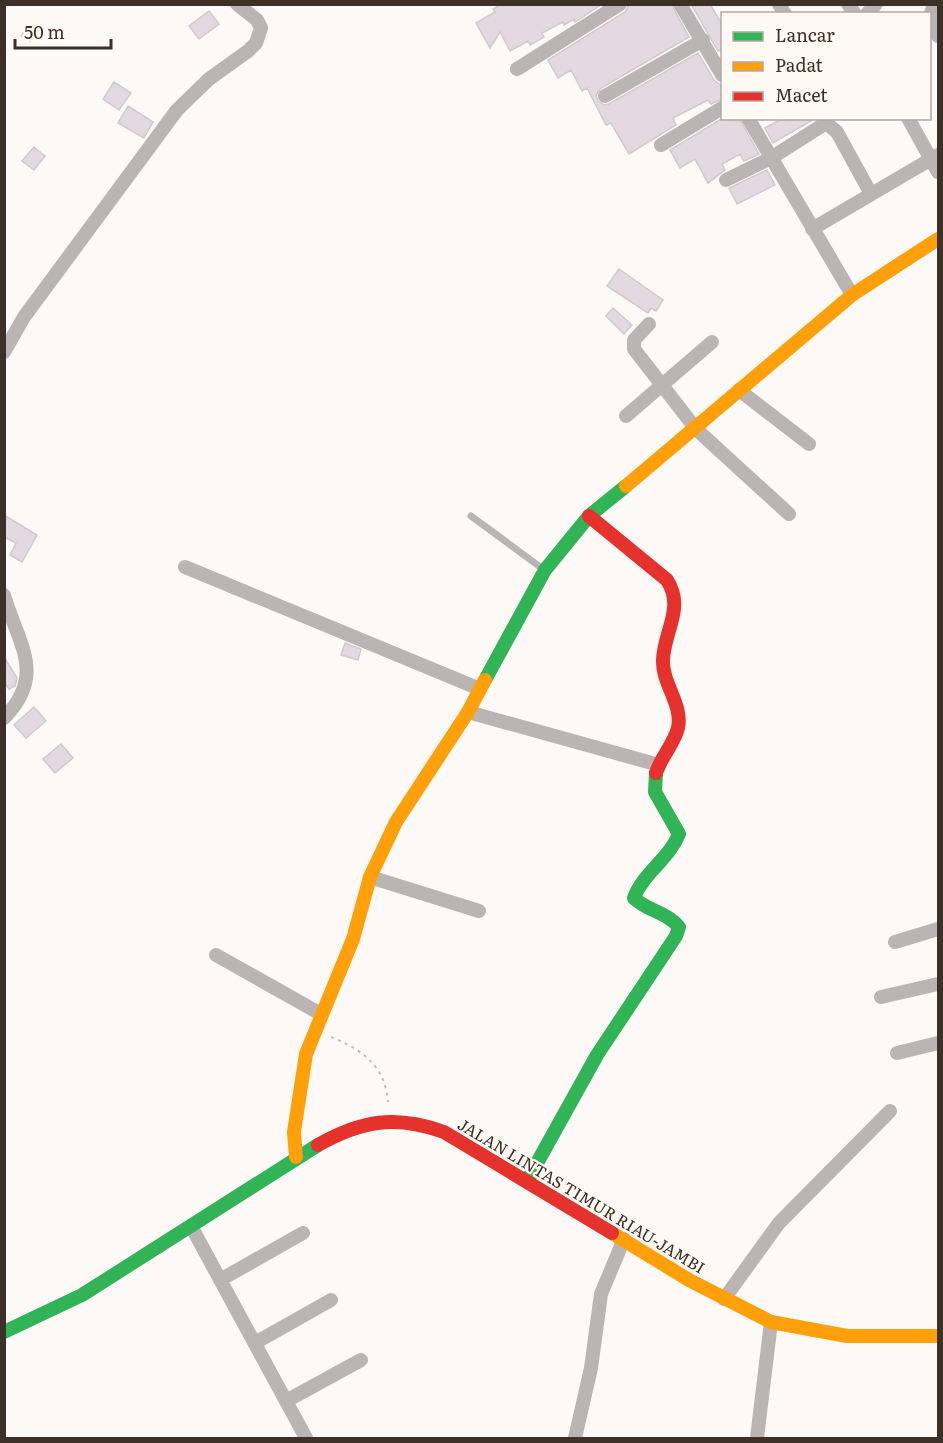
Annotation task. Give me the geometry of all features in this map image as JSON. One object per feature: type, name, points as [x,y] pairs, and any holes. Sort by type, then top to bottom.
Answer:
[{"type":"main road","points":[[296,1157],[294,1132],[306,1054],[353,939],[370,877],[396,822],[468,712],[545,570],[589,516],[696,429],[738,390],[852,295],[939,239]]},
{"type":"main road","points":[[527,1180],[597,1055],[676,936],[679,927],[673,920],[645,907],[634,898],[637,889],[666,860],[675,847],[679,834],[674,821],[655,794],[654,775],[673,743],[680,716],[667,682],[663,662],[677,604],[676,594],[667,580],[589,516]]},
{"type":"main road","name":"JALAN LINTAS TIMUR RIAU-JAMBI","points":[[4,1332],[82,1295],[296,1157],[358,1126],[389,1120],[424,1125],[444,1132],[724,1299],[771,1322],[847,1336],[939,1336]]},
{"type":"street","points":[[4,352],[24,317],[177,110],[209,79],[256,43],[261,28],[257,20],[237,4]]},
{"type":"street","points":[[517,69],[620,4]]},
{"type":"street","points":[[680,4],[721,72]]},
{"type":"street","points":[[931,20],[939,36]]},
{"type":"street","points":[[605,96],[703,40]]},
{"type":"street","points":[[661,145],[721,109]]},
{"type":"street","points":[[749,120],[852,295]]},
{"type":"street","points":[[909,120],[935,157],[939,172]]},
{"type":"street","points":[[726,180],[771,158],[824,123],[828,123],[837,132],[872,194]]},
{"type":"street","points":[[812,229],[935,157]]},
{"type":"street","points":[[649,324],[634,340],[633,346],[696,429],[789,514]]},
{"type":"street","points":[[626,416],[712,342]]},
{"type":"street","points":[[738,390],[809,444]]},
{"type":"street","points":[[185,567],[480,689]]},
{"type":"street","points":[[4,595],[22,645],[27,670],[26,690],[18,705],[4,718]]},
{"type":"street","points":[[468,712],[659,765]]},
{"type":"street","points":[[370,877],[479,910]]},
{"type":"street","points":[[895,942],[939,929]]},
{"type":"street","points":[[216,955],[321,1014]]},
{"type":"street","points":[[881,997],[939,984]]},
{"type":"street","points":[[897,1053],[939,1043]]},
{"type":"street","points":[[724,1299],[779,1224],[890,1111]]},
{"type":"street","points":[[191,1226],[306,1438]]},
{"type":"street","points":[[220,1280],[303,1233]]},
{"type":"street","points":[[575,1438],[591,1368],[601,1294],[624,1239]]},
{"type":"street","points":[[255,1344],[332,1300]]},
{"type":"street","points":[[757,1438],[771,1322]]},
{"type":"street","points":[[286,1401],[361,1360]]},
{"type":"lane","points":[[471,516],[545,570]]},
{"type":"path","points":[[315,1030],[353,1046],[375,1064],[387,1094],[389,1120]]},
{"type":"building","points":[[502,4],[602,4],[575,22],[574,19],[564,25],[563,22],[542,33],[544,37],[530,45],[528,41],[510,51],[500,32],[490,48],[476,23],[495,12],[493,9]]},
{"type":"building","points":[[629,4],[671,4],[689,37],[601,88],[596,95],[598,101],[604,105],[609,104],[698,53],[714,80],[721,85],[721,100],[711,104],[708,100],[673,118],[676,125],[629,154],[611,123],[606,125],[587,88],[582,91],[571,70],[558,78],[548,60],[625,12]]},
{"type":"building","points":[[691,4],[710,4],[721,23],[721,50],[718,51]]},
{"type":"building","points":[[209,11],[219,24],[199,39],[189,26]]},
{"type":"building","points":[[28,25],[37,30],[30,41],[21,36]]},
{"type":"building","points":[[114,82],[131,93],[119,110],[103,99]]},
{"type":"building","points":[[128,106],[153,122],[144,138],[118,123]]},
{"type":"building","points":[[721,119],[740,120],[759,154],[744,161],[740,154],[722,164],[725,170],[708,183],[695,159],[680,168],[670,150]]},
{"type":"building","points":[[779,120],[813,120],[773,143],[765,128]]},
{"type":"building","points":[[34,147],[45,156],[34,170],[22,161]]},
{"type":"building","points":[[767,170],[775,185],[737,204],[729,188]]},
{"type":"building","points":[[619,269],[663,300],[656,311],[651,308],[648,313],[607,286]]},
{"type":"building","points":[[613,308],[632,325],[624,334],[606,316]]},
{"type":"building","points":[[4,515],[37,535],[22,562],[10,555],[16,543],[4,537]]},
{"type":"building","points":[[345,643],[361,649],[358,660],[341,655]]},
{"type":"building","points":[[4,657],[17,678],[15,686],[9,689],[4,682]]},
{"type":"building","points":[[34,707],[46,721],[26,738],[14,725]]},
{"type":"building","points":[[61,744],[73,758],[55,773],[43,759]]},
{"type":"traffic: fast","points":[[485,680],[545,570],[589,516],[626,486]]},
{"type":"traffic: fast","points":[[527,1181],[597,1055],[676,936],[679,927],[669,918],[634,898],[643,881],[669,851],[679,834],[655,792],[656,773]]},
{"type":"traffic: fast","points":[[4,1332],[82,1295],[318,1145]]},
{"type":"traffic: slow","points":[[626,486],[852,295],[938,239]]},
{"type":"traffic: slow","points":[[296,1157],[294,1132],[306,1054],[353,939],[370,877],[396,822],[468,712],[485,680]]},
{"type":"traffic: slow","points":[[612,1233],[689,1280],[771,1322],[847,1336],[938,1336]]},
{"type":"traffic: jam","points":[[589,516],[667,580],[672,590],[674,610],[663,660],[679,719],[674,740],[656,773]]},
{"type":"traffic: jam","points":[[318,1145],[350,1130],[380,1123],[410,1123],[444,1132],[612,1233]]}]
